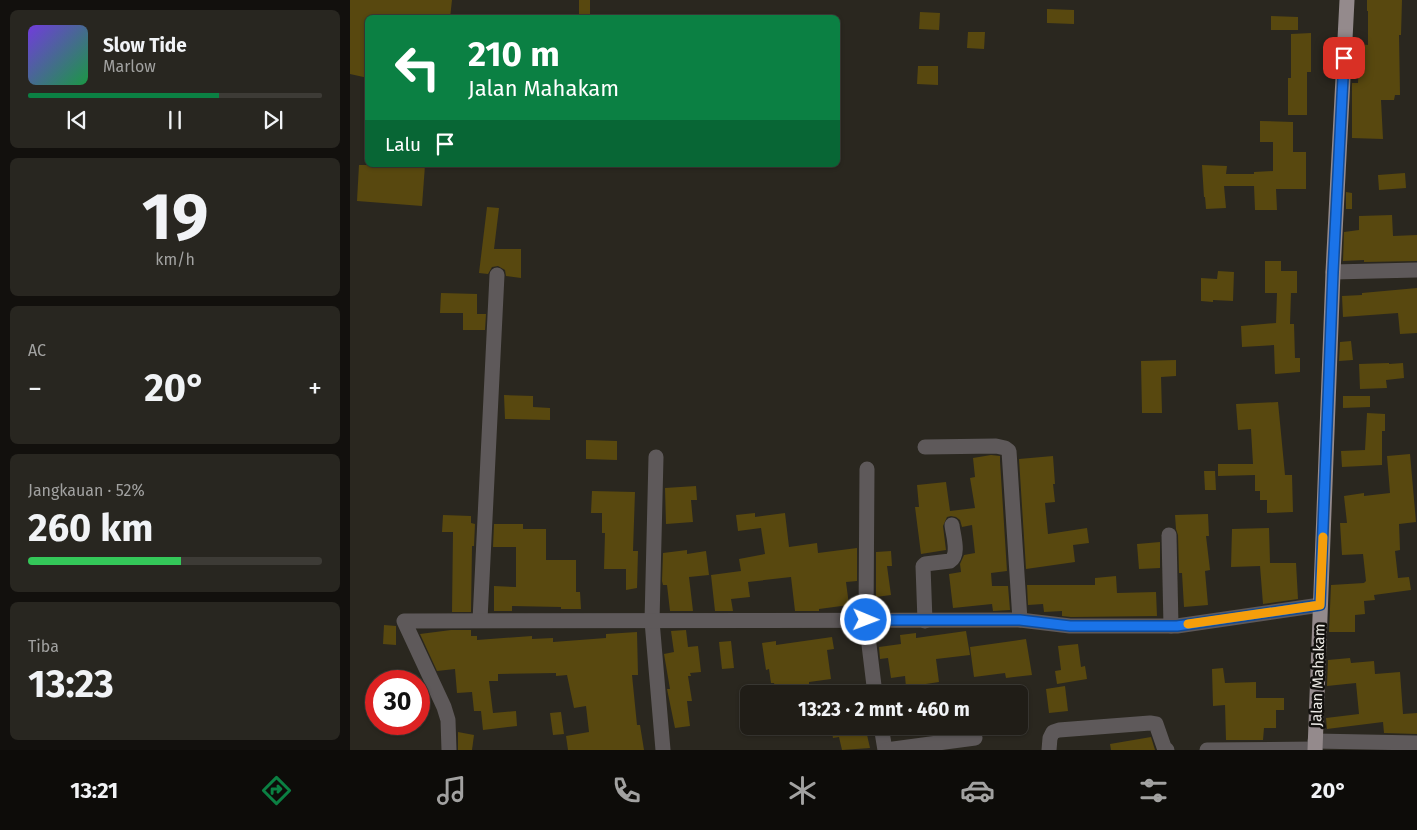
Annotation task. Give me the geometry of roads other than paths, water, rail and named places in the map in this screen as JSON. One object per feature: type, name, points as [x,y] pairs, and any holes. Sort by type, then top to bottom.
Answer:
[{"type":"main road","name":"Jalan Mahakam","points":[[1315,747],[1333,272],[1348,0]]},
{"type":"street","points":[[1333,272],[1417,270]]},
{"type":"street","points":[[480,620],[497,275]]},
{"type":"street","points":[[925,447],[996,446],[1009,451],[1020,620]]},
{"type":"street","points":[[656,458],[652,621],[663,750]]},
{"type":"street","points":[[867,469],[866,620],[874,685]]},
{"type":"street","points":[[925,620],[923,566],[925,564],[954,559],[952,525]]},
{"type":"street","points":[[1168,535],[1171,626]]},
{"type":"street","points":[[449,750],[448,720],[444,707],[404,621],[1020,620],[1070,626],[1171,626],[1320,605]]},
{"type":"street","points":[[1048,750],[1053,732],[1059,730],[1150,723],[1156,724],[1164,748],[1167,750]]},
{"type":"street","points":[[883,735],[886,750],[975,738]]},
{"type":"street","points":[[1207,750],[1417,743]]}]
